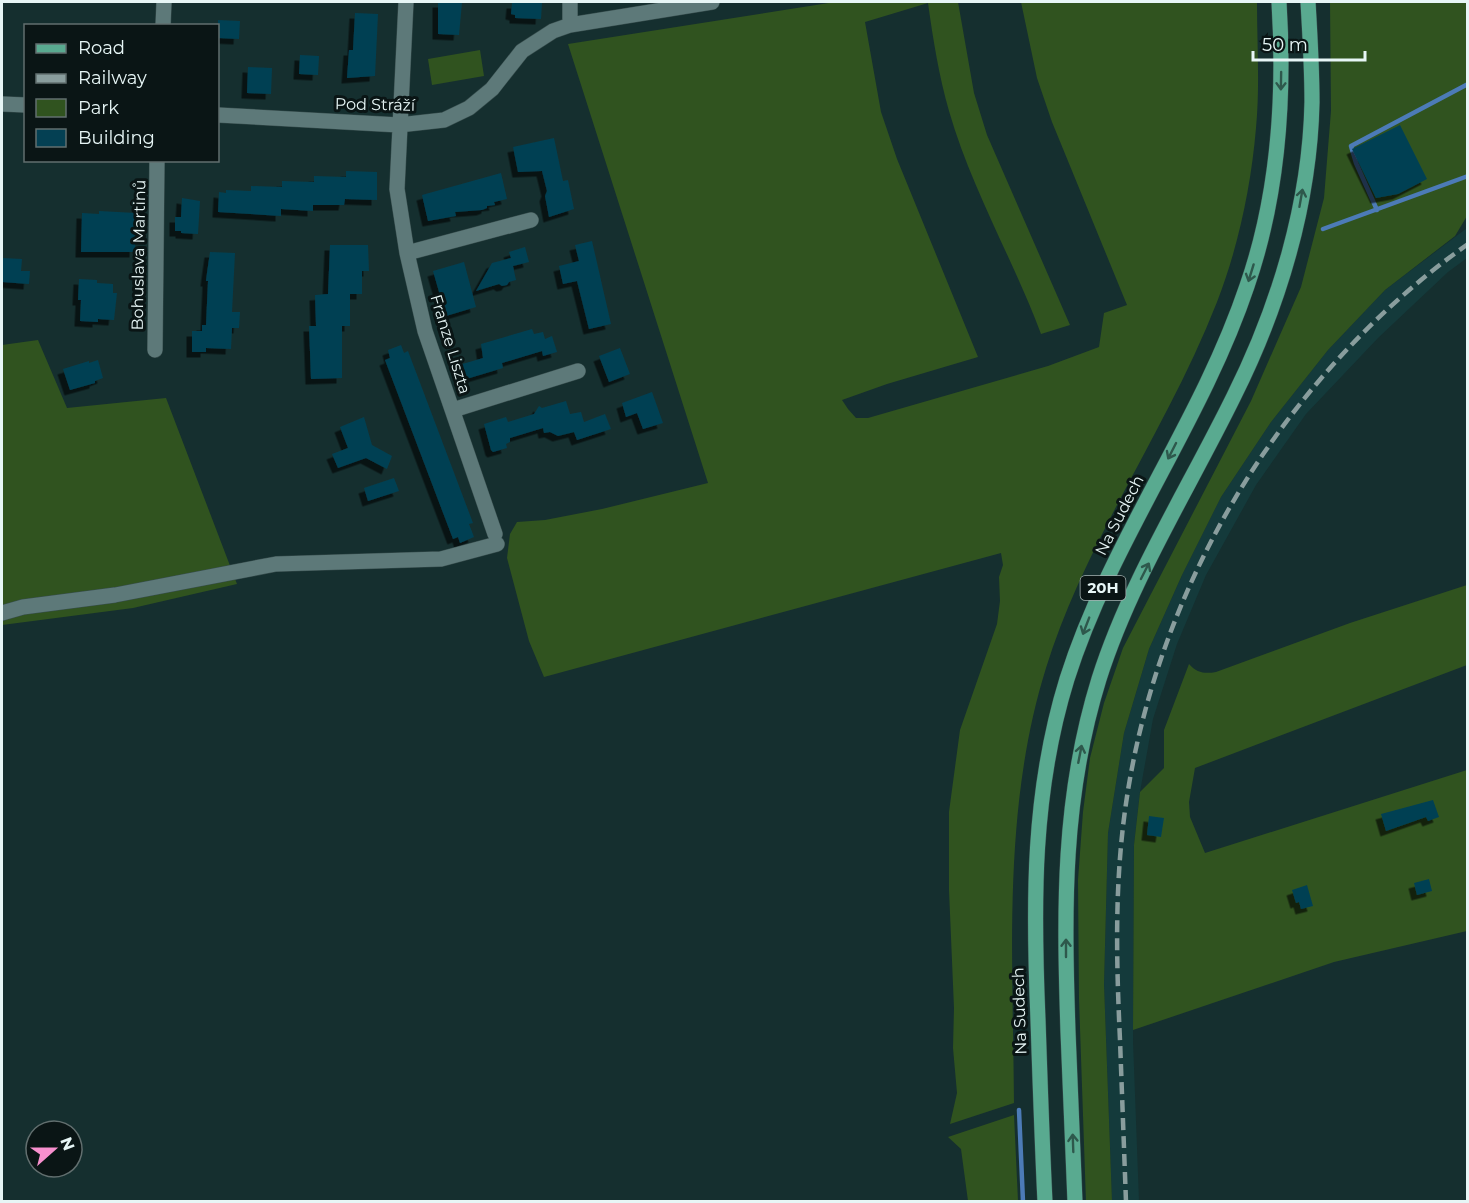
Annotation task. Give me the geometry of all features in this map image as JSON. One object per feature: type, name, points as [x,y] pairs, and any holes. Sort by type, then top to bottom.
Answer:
[{"type":"main road","name":"Na Sudech","points":[[1044,1202],[1035,900],[1038,823],[1049,748],[1067,679],[1090,616],[1207,382],[1247,287],[1271,194],[1278,147],[1282,52],[1279,2]]},
{"type":"main road","name":"20H","points":[[1075,1202],[1066,961],[1066,900],[1069,825],[1080,751],[1100,675],[1129,603],[1236,392],[1275,297],[1292,242],[1308,153],[1312,105],[1308,2]]},
{"type":"street","points":[[163,24],[164,2]]},
{"type":"street","name":"Franze Liszta","points":[[2,613],[23,607],[115,596],[276,564],[441,559],[496,539],[425,331],[397,189],[406,2]]},
{"type":"street","points":[[570,2],[570,25]]},
{"type":"street","name":"Pod Stráží","points":[[219,115],[399,125],[444,120],[469,108],[492,89],[522,51],[553,31],[570,25],[675,4],[712,2]]},
{"type":"street","points":[[2,104],[24,105]]},
{"type":"street","name":"Bohuslava Martinů","points":[[155,350],[158,162]]},
{"type":"street","points":[[408,253],[531,220]]},
{"type":"street","name":"Franze Liszta","points":[[453,410],[578,371]]},
{"type":"shaded area","points":[[1467,228],[1467,258],[1448,272],[1378,338],[1306,414],[1256,485],[1206,575],[1177,644],[1153,719],[1140,792],[1134,845],[1133,1041],[1139,1201],[1112,1202],[1104,984],[1108,833],[1124,733],[1149,649],[1182,575],[1221,497],[1271,422],[1328,350],[1385,290]]},
{"type":"green space","points":[[835,2],[958,2],[974,93],[987,135],[1070,325],[1041,334],[980,196],[949,111],[934,44],[928,3],[865,22],[881,112],[897,159],[978,357],[842,400],[856,418],[868,418],[1048,366],[1099,347],[1104,313],[1127,305],[1052,122],[1037,78],[1021,2],[1257,2],[1256,128],[1247,195],[1231,260],[1217,302],[1197,349],[1105,529],[1063,620],[1046,668],[1032,721],[1022,775],[1013,884],[1014,1103],[950,1124],[957,1093],[953,1048],[949,812],[960,730],[997,624],[1000,601],[999,577],[1003,565],[1001,553],[544,677],[529,641],[507,558],[510,534],[517,522],[545,520],[602,509],[708,483],[568,44]]},
{"type":"green space","points":[[1330,2],[1467,2],[1467,216],[1455,236],[1385,290],[1328,350],[1271,422],[1221,497],[1182,575],[1149,649],[1124,733],[1108,833],[1104,984],[1112,1201],[1086,1202],[1079,999],[1078,880],[1090,758],[1104,703],[1123,648],[1251,401],[1301,287],[1324,198],[1331,111]]},
{"type":"green space","points":[[480,50],[484,76],[432,85],[428,59]]},
{"type":"green space","points":[[38,340],[67,408],[166,398],[237,584],[133,608],[2,625],[2,345]]},
{"type":"green space","points":[[1467,585],[1467,665],[1195,768],[1189,802],[1190,817],[1205,853],[1467,770],[1467,931],[1334,962],[1133,1030],[1134,845],[1140,792],[1164,768],[1164,730],[1189,664],[1201,672],[1216,672],[1350,623]]},
{"type":"green space","points":[[1014,1115],[1018,1201],[968,1201],[961,1149],[948,1137]]},
{"type":"building","points":[[438,2],[462,2],[459,35],[438,34]]},
{"type":"building","points":[[542,2],[541,19],[515,18],[515,15],[511,14],[512,3]]},
{"type":"building","points":[[355,13],[378,14],[375,76],[347,78],[349,50],[353,50]]},
{"type":"building","points":[[218,20],[240,21],[239,39],[219,38]]},
{"type":"building","points":[[300,55],[319,56],[318,75],[299,74]]},
{"type":"building","points":[[248,67],[272,68],[271,94],[247,93]]},
{"type":"building","points":[[1400,125],[1427,179],[1398,194],[1376,198],[1352,149]]},
{"type":"building","points":[[554,138],[563,181],[568,180],[574,209],[549,217],[545,196],[547,191],[542,171],[518,172],[513,147]]},
{"type":"building","points":[[346,171],[377,172],[377,200],[345,199],[344,205],[313,205],[313,211],[281,209],[281,216],[218,212],[219,192],[251,191],[251,186],[282,187],[282,181],[314,182],[314,176],[346,177]]},
{"type":"building","points":[[501,173],[507,199],[494,202],[495,205],[487,206],[482,210],[455,212],[456,216],[428,221],[422,195]]},
{"type":"building","points":[[182,198],[200,201],[198,234],[175,231],[175,217],[181,217]]},
{"type":"building","points":[[99,211],[136,213],[135,252],[81,252],[82,213],[99,214]]},
{"type":"building","points":[[592,241],[611,324],[589,329],[577,281],[563,284],[559,266],[579,261],[575,245]]},
{"type":"building","points":[[330,245],[368,245],[369,271],[362,271],[362,294],[350,294],[350,326],[342,326],[342,378],[311,379],[309,326],[316,326],[315,295],[328,294]]},
{"type":"building","points":[[525,247],[529,262],[513,266],[516,280],[507,285],[499,284],[476,291],[492,263],[511,258],[509,252]]},
{"type":"building","points":[[210,252],[235,253],[232,312],[240,312],[239,328],[232,328],[231,349],[206,348],[206,352],[192,352],[192,331],[202,331],[202,325],[206,325],[208,281],[206,281]]},
{"type":"building","points":[[2,258],[22,259],[21,271],[30,271],[29,284],[2,282]]},
{"type":"building","points":[[464,262],[476,307],[446,316],[433,271]]},
{"type":"building","points":[[79,279],[113,284],[113,293],[117,293],[114,320],[80,321]]},
{"type":"building","points":[[532,329],[534,334],[543,332],[545,339],[552,336],[557,352],[543,356],[542,351],[502,363],[503,368],[463,380],[459,365],[483,358],[481,344]]},
{"type":"building","points":[[401,345],[404,353],[408,351],[473,523],[469,524],[474,537],[460,543],[458,537],[453,539],[385,360],[390,358],[388,350]]},
{"type":"building","points":[[620,348],[630,374],[609,382],[599,356]]},
{"type":"building","points":[[98,360],[103,378],[95,383],[70,390],[63,369]]},
{"type":"building","points":[[652,392],[663,423],[643,429],[637,413],[626,417],[622,403]]},
{"type":"building","points":[[566,401],[570,414],[581,412],[584,422],[605,414],[611,429],[577,440],[574,432],[558,436],[550,432],[544,433],[543,428],[510,438],[510,442],[506,444],[507,448],[493,452],[491,450],[484,424],[506,417],[508,422],[534,414],[539,406],[542,408]]},
{"type":"building","points":[[364,417],[372,445],[392,456],[387,469],[366,458],[338,468],[332,454],[348,448],[340,427]]},
{"type":"building","points":[[394,478],[399,491],[368,501],[364,488]]},
{"type":"building","points":[[1433,800],[1439,817],[1428,821],[1426,817],[1386,831],[1381,814]]},
{"type":"building","points":[[1149,816],[1164,818],[1161,837],[1147,835]]},
{"type":"building","points":[[1429,879],[1432,891],[1417,895],[1414,883]]},
{"type":"building","points":[[1307,885],[1313,906],[1301,909],[1299,902],[1296,903],[1292,890]]},
{"type":"waterway","points":[[1377,210],[1351,146],[1468,84]]},
{"type":"waterway","points":[[1323,229],[1468,176]]},
{"type":"waterway","points":[[1019,1110],[1023,1202]]},
{"type":"railway","points":[[1126,1202],[1117,968],[1119,870],[1134,758],[1157,672],[1189,588],[1229,508],[1278,433],[1334,363],[1398,300],[1468,244]]}]
